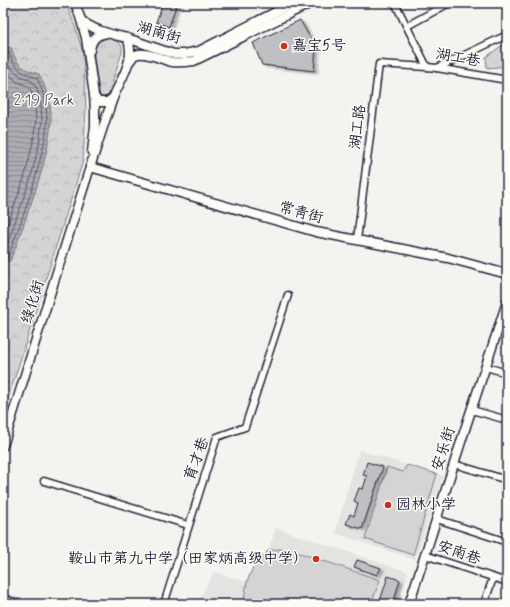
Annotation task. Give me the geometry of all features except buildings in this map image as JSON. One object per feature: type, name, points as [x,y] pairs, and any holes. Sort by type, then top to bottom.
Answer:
[{"type":"main road","name":"绿化街","points":[[75,3],[86,38],[94,95],[95,125],[90,167]]},
{"type":"main road","name":"湖南街","points":[[81,20],[92,28],[107,33],[127,38],[174,54],[185,54],[199,51],[293,3]]},
{"type":"main road","name":"湖南街","points":[[128,64],[135,55],[140,54],[146,54],[173,62],[194,61],[311,3]]},
{"type":"main road","points":[[89,55],[91,44],[95,38],[99,34],[107,33]]},
{"type":"main road","name":"绿化街","points":[[3,446],[90,167],[113,98],[128,64],[130,44],[127,38]]},
{"type":"main road","points":[[94,95],[98,102],[107,102],[113,98]]},
{"type":"main road","name":"常青街","points":[[90,167],[316,232],[448,258],[507,274]]},
{"type":"main road","name":"安乐街","points":[[409,604],[507,302]]},
{"type":"main road","points":[[3,600],[16,604]]},
{"type":"street","name":"湖工巷","points":[[395,3],[427,67],[507,80]]},
{"type":"street","points":[[406,26],[449,3]]},
{"type":"street","points":[[437,68],[507,35]]},
{"type":"street","name":"湖工路","points":[[357,240],[379,64],[427,67]]},
{"type":"street","name":"育才巷","points":[[164,604],[217,437],[245,427],[288,295]]},
{"type":"street","points":[[486,367],[507,373]]},
{"type":"street","points":[[472,410],[507,420]]},
{"type":"street","points":[[454,464],[507,480]]},
{"type":"street","points":[[44,481],[188,525]]},
{"type":"street","points":[[437,519],[507,542]]},
{"type":"street","name":"安南巷","points":[[426,555],[507,582]]},
{"type":"street","points":[[484,604],[493,578]]},
{"type":"shaded area","name":"园林小学","points":[[359,450],[443,476],[415,560],[335,533]]},
{"type":"shaded area","name":"鞍山市第九中学（田家炳高级中学）","points":[[276,528],[408,572],[398,604],[197,604],[214,572],[247,582],[253,567],[268,551]]},
{"type":"green space","name":"2·19 Park","points":[[3,3],[66,3],[83,53],[86,109],[83,161],[3,415]]},
{"type":"green space","points":[[108,38],[118,42],[122,46],[122,52],[108,96],[104,97],[100,96],[94,50],[96,45],[103,39]]},
{"type":"green space","points":[[507,42],[507,66],[487,68],[486,57]]},
{"type":"green space","points":[[407,465],[437,474],[413,555],[365,539],[387,467],[403,472]]},
{"type":"green space","points":[[278,549],[291,550],[380,580],[371,604],[243,604],[247,582],[253,567],[268,551]]},
{"type":"water","points":[[3,42],[5,46],[11,48],[21,66],[39,74],[51,109],[50,132],[43,166],[18,242],[10,261],[3,261]]},
{"type":"place","name":"嘉宝5号","points":[[284,46]]},
{"type":"place","name":"园林小学","points":[[388,505]]},
{"type":"place","name":"鞍山市第九中学（田家炳高级中学）","points":[[316,559]]}]
